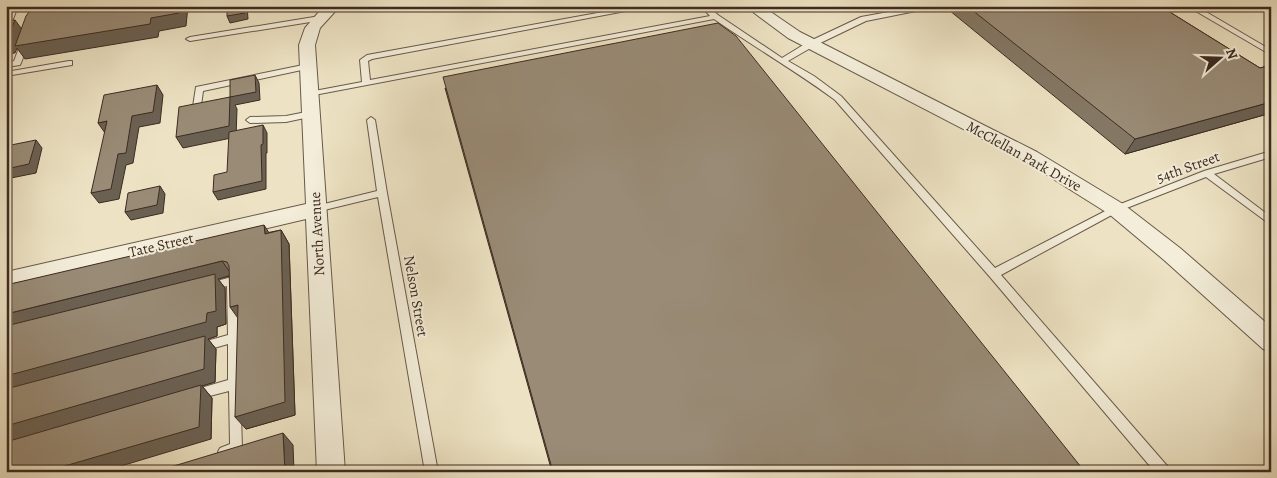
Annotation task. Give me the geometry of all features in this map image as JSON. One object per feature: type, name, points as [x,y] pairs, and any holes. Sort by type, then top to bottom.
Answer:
[{"type":"street","name":"McClellan Park Drive","points":[[752,6],[794,35],[1030,156],[1116,209],[1172,254],[1271,342]]},
{"type":"street","name":"North Avenue","points":[[327,12],[310,30],[307,40],[331,472]]},
{"type":"street","name":"Tate Street","points":[[6,281],[316,209]]},
{"type":"lane","points":[[6,27],[15,6]]},
{"type":"lane","points":[[366,83],[364,60],[370,57],[649,6]]},
{"type":"lane","points":[[704,6],[732,30],[812,78],[838,98],[994,274],[1164,472]]},
{"type":"lane","points":[[1190,6],[1271,53]]},
{"type":"lane","points":[[782,61],[811,44],[864,19],[913,9]]},
{"type":"lane","points":[[190,39],[327,12]]},
{"type":"lane","points":[[250,120],[286,119],[310,104],[366,83],[715,16]]},
{"type":"lane","points":[[6,65],[16,63],[29,32]]},
{"type":"lane","points":[[6,74],[69,63]]},
{"type":"lane","points":[[196,113],[199,89],[308,66]]},
{"type":"lane","name":"Nelson Street","points":[[371,120],[382,193],[432,472]]},
{"type":"lane","name":"54th Street","points":[[994,274],[1116,209],[1207,173],[1271,154]]},
{"type":"lane","points":[[1207,173],[1271,222]]},
{"type":"lane","points":[[316,209],[382,193]]},
{"type":"lane","points":[[194,290],[232,281],[236,448],[208,457]]},
{"type":"lane","points":[[186,351],[233,338]]},
{"type":"lane","points":[[186,398],[234,384]]},
{"type":"building","points":[[56,6],[180,6],[179,13],[151,18],[150,24],[15,46],[29,12]]},
{"type":"building","points":[[227,6],[245,6],[245,13],[227,16]]},
{"type":"building","points":[[967,6],[1160,6],[1260,68],[1271,65],[1271,102],[1135,139]]},
{"type":"building","points":[[15,20],[6,41],[6,21]]},
{"type":"building","points":[[718,23],[736,36],[1085,472],[553,472],[443,77]]},
{"type":"building","points":[[255,75],[256,92],[230,97],[230,80]]},
{"type":"building","points":[[157,85],[153,112],[132,116],[126,153],[118,154],[111,189],[91,193],[107,121],[98,123],[104,95]]},
{"type":"building","points":[[230,97],[229,126],[176,137],[179,107]]},
{"type":"building","points":[[263,125],[263,144],[261,145],[262,181],[213,192],[214,175],[227,172],[229,132]]},
{"type":"building","points":[[36,140],[29,164],[6,169],[6,146]]},
{"type":"building","points":[[160,186],[157,205],[125,212],[128,193]]},
{"type":"building","points":[[264,225],[265,234],[281,230],[285,402],[235,417],[238,305],[230,307],[229,266],[227,262],[222,261],[6,314],[6,285]]},
{"type":"building","points":[[215,274],[216,311],[207,313],[206,322],[6,376],[6,326]]},
{"type":"building","points":[[205,336],[204,369],[6,426],[6,389]]},
{"type":"building","points":[[201,385],[199,427],[44,472],[6,472],[6,442]]},
{"type":"building","points":[[283,433],[285,472],[154,472]]}]
